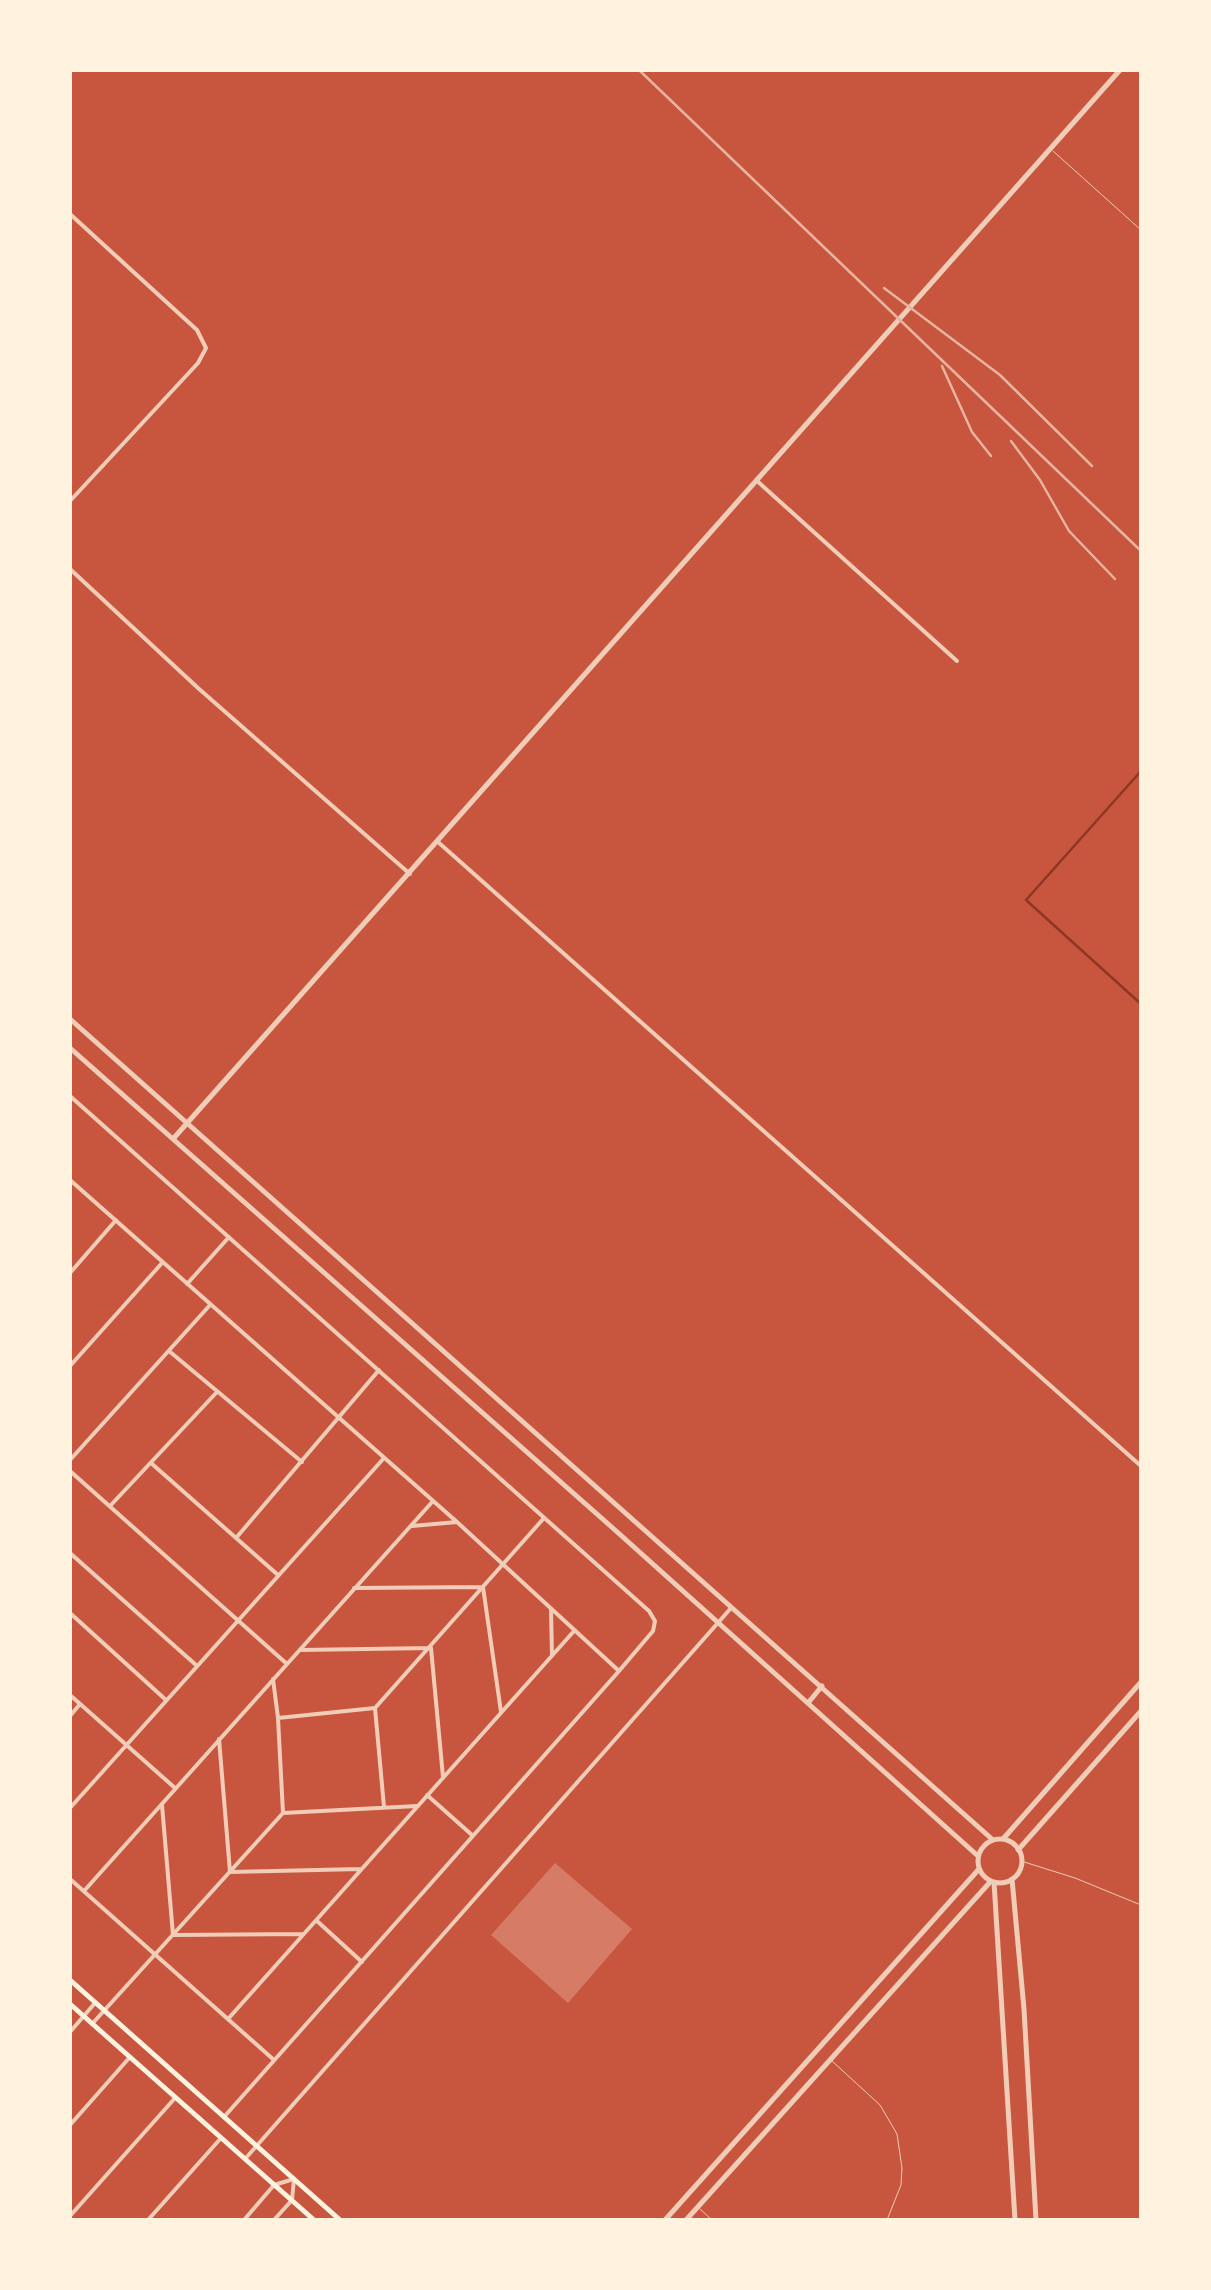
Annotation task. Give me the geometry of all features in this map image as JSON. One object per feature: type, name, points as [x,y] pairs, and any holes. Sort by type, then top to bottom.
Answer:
[{"type":"main road","points":[[70,1980],[340,2220]]},
{"type":"main road","points":[[70,2004],[314,2220]]},
{"type":"street","points":[[173,1139],[1120,70]]},
{"type":"street","points":[[70,214],[198,330],[206,348],[198,362],[70,501]]},
{"type":"street","points":[[755,479],[957,661]]},
{"type":"street","points":[[70,569],[198,688],[410,874]]},
{"type":"street","points":[[438,842],[1141,1466]]},
{"type":"street","points":[[70,1019],[994,1840]]},
{"type":"street","points":[[70,1048],[978,1856]]},
{"type":"street","points":[[70,1096],[652,1615],[653,1631],[620,1671],[224,2117]]},
{"type":"street","points":[[70,1180],[458,1522],[620,1671]]},
{"type":"street","points":[[70,1273],[116,1220]]},
{"type":"street","points":[[187,1284],[229,1237]]},
{"type":"street","points":[[70,1260],[76,1266]]},
{"type":"street","points":[[70,1366],[162,1263]]},
{"type":"street","points":[[70,1460],[210,1304]]},
{"type":"street","points":[[169,1351],[302,1462]]},
{"type":"street","points":[[236,1538],[379,1370]]},
{"type":"street","points":[[110,1506],[216,1392]]},
{"type":"street","points":[[70,1808],[384,1458]]},
{"type":"street","points":[[151,1463],[278,1575]]},
{"type":"street","points":[[70,1471],[286,1664]]},
{"type":"street","points":[[84,1891],[433,1501]]},
{"type":"street","points":[[278,1718],[376,1708],[544,1518]]},
{"type":"street","points":[[410,1526],[458,1522]]},
{"type":"street","points":[[70,1553],[196,1664]]},
{"type":"street","points":[[354,1588],[483,1587]]},
{"type":"street","points":[[483,1587],[501,1712]]},
{"type":"street","points":[[551,1608],[552,1656]]},
{"type":"street","points":[[245,2159],[732,1608]]},
{"type":"street","points":[[70,1613],[166,1700]]},
{"type":"street","points":[[228,2019],[576,1630]]},
{"type":"street","points":[[299,1650],[430,1648]]},
{"type":"street","points":[[430,1648],[444,1777]]},
{"type":"street","points":[[273,1679],[283,1814]]},
{"type":"street","points":[[1016,2220],[992,1881],[979,1869],[978,1856],[984,1846],[1003,1839],[1141,1682]]},
{"type":"street","points":[[808,1704],[822,1686]]},
{"type":"street","points":[[70,1695],[175,1788]]},
{"type":"street","points":[[70,1716],[80,1704]]},
{"type":"street","points":[[376,1708],[384,1806]]},
{"type":"street","points":[[1018,1850],[1141,1712]]},
{"type":"street","points":[[219,1739],[230,1872]]},
{"type":"street","points":[[427,1795],[472,1835]]},
{"type":"street","points":[[162,1802],[173,1934]]},
{"type":"street","points":[[92,2024],[283,1814],[417,1806]]},
{"type":"street","points":[[1003,1839],[1018,1850],[1022,1861],[1012,1879],[1036,2220]]},
{"type":"street","points":[[230,1872],[362,1869]]},
{"type":"street","points":[[665,2220],[979,1869]]},
{"type":"street","points":[[70,1879],[274,2060]]},
{"type":"street","points":[[686,2220],[992,1881],[1012,1879]]},
{"type":"street","points":[[316,1920],[362,1962]]},
{"type":"street","points":[[173,1934],[303,1934]]},
{"type":"street","points":[[70,2032],[95,2003]]},
{"type":"street","points":[[70,2125],[130,2058]]},
{"type":"street","points":[[70,2216],[176,2098]]},
{"type":"street","points":[[148,2220],[221,2138]]},
{"type":"street","points":[[244,2220],[274,2185],[294,2180],[292,2200],[274,2220]]},
{"type":"lane","points":[[1050,149],[1141,230]]},
{"type":"lane","points":[[1022,1861],[1141,1906]]},
{"type":"lane","points":[[831,2059],[880,2104],[897,2134],[902,2168],[887,2220]]},
{"type":"lane","points":[[698,2207],[712,2220]]},
{"type":"building","points":[[555,1863],[632,1929],[568,2003],[491,1935]]},
{"type":"waterway","points":[[1141,771],[1026,900],[1141,1004]]},
{"type":"railway","points":[[639,70],[1141,551]]},
{"type":"railway","points":[[884,288],[1000,375],[1092,466]]},
{"type":"railway","points":[[942,366],[972,432],[991,456]]},
{"type":"railway","points":[[1011,441],[1040,480],[1069,531],[1115,579]]}]
